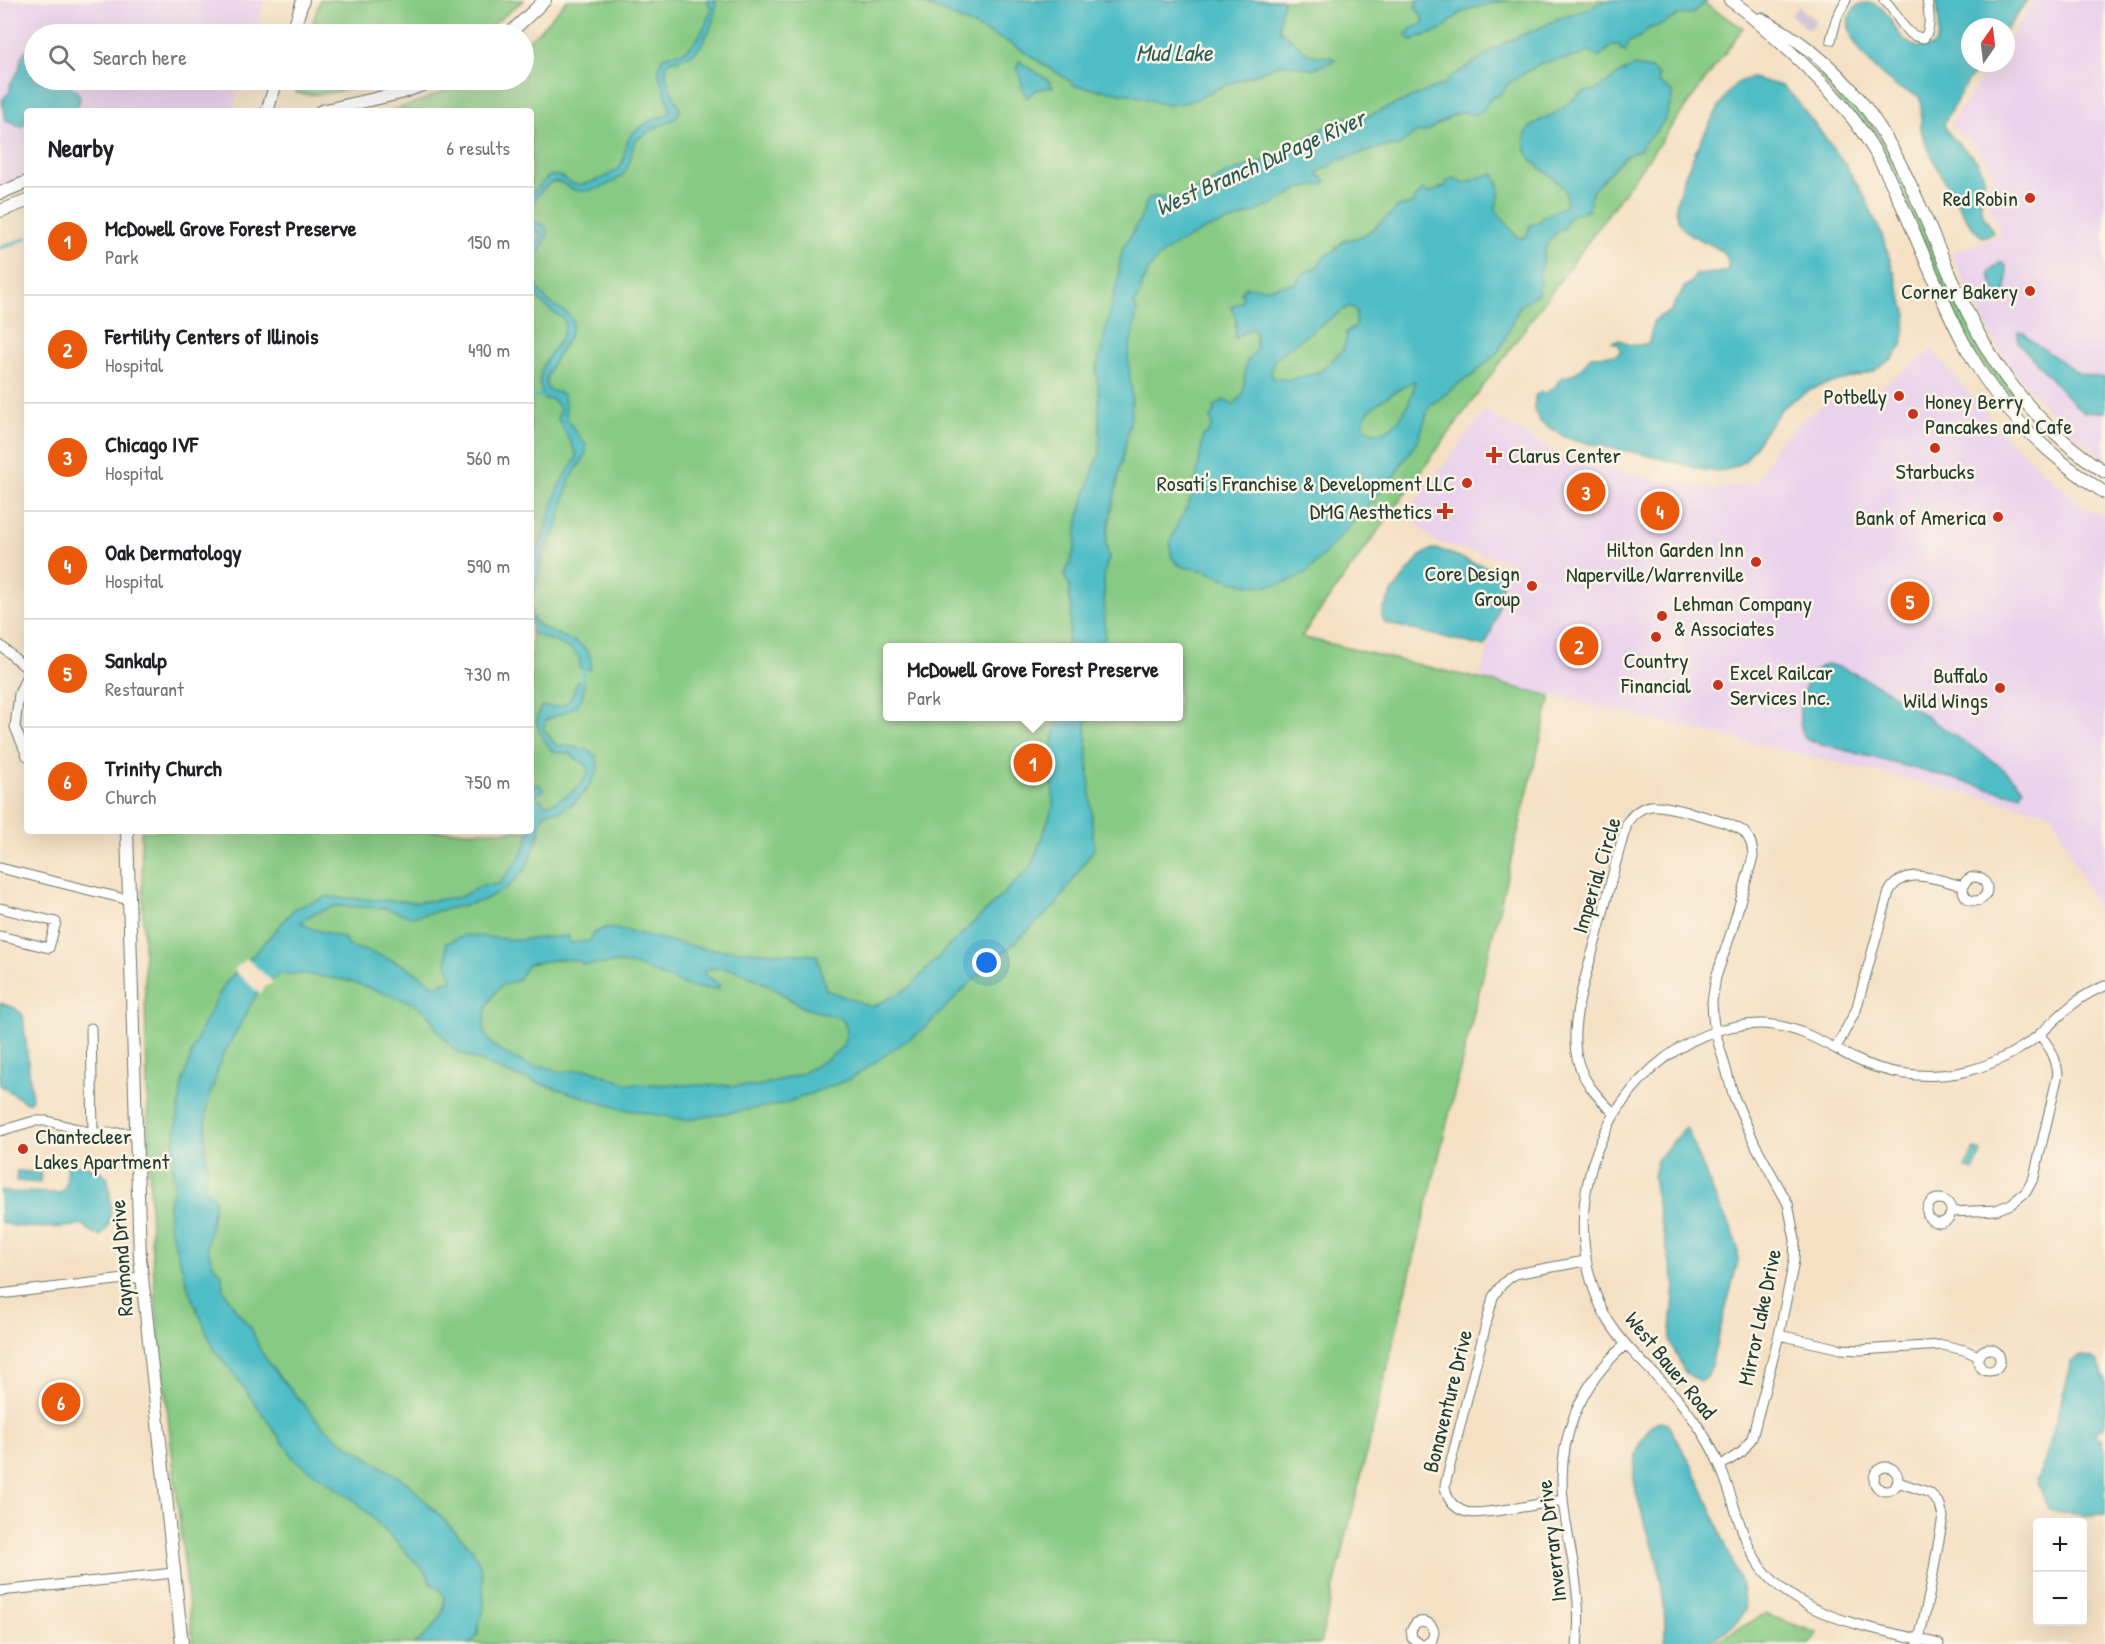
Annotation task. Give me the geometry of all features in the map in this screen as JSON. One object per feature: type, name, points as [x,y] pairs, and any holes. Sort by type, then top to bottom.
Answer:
[{"type":"street","points":[[295,24],[303,0]]},
{"type":"street","points":[[520,24],[545,0]]},
{"type":"street","points":[[1832,40],[1837,17],[1846,0]]},
{"type":"street","points":[[1884,0],[1893,8],[1908,32],[1917,38],[1924,38],[1928,33],[1927,0]]},
{"type":"street","points":[[1732,2],[1746,12],[1822,82],[1850,115],[1867,140],[1887,174],[1965,345],[1991,387],[2050,453],[2105,493]]},
{"type":"street","points":[[1746,12],[1784,31],[1831,67],[1864,104],[1903,166],[1971,318],[1996,362],[2011,384],[2043,421],[2061,439],[2105,472]]},
{"type":"street","points":[[268,108],[274,90]]},
{"type":"street","points":[[334,108],[409,90]]},
{"type":"street","points":[[0,193],[24,183]]},
{"type":"street","points":[[0,211],[24,202]]},
{"type":"street","points":[[0,645],[24,666]]},
{"type":"street","points":[[24,682],[19,694],[15,727],[24,749]]},
{"type":"street","name":"Imperial Circle","points":[[1614,1113],[1593,1092],[1580,1069],[1574,1038],[1575,1025],[1623,834],[1631,817],[1643,808],[1663,806],[1733,825],[1745,832],[1753,847],[1747,882],[1714,988],[1712,1002],[1715,1031]]},
{"type":"street","name":"Raymond Drive","points":[[127,834],[141,1277],[182,1644]]},
{"type":"street","points":[[0,869],[129,900]]},
{"type":"street","points":[[1836,1048],[1856,1010],[1888,892],[1894,884],[1899,879],[1915,875],[1963,886]]},
{"type":"street","points":[[0,908],[56,922],[49,948],[0,936]]},
{"type":"street","name":"West Bauer Road","points":[[1940,1644],[1918,1641],[1808,1608],[1783,1591],[1760,1566],[1748,1545],[1720,1466],[1698,1426],[1681,1403],[1625,1345],[1600,1306],[1585,1261],[1584,1204],[1589,1173],[1597,1149],[1614,1113],[1632,1090],[1663,1060],[1692,1041],[1715,1031],[1735,1026],[1768,1024],[1799,1030],[1866,1064],[1891,1072],[1933,1076],[1959,1073],[1982,1066],[2020,1048],[2084,996],[2105,987]]},
{"type":"street","points":[[91,1028],[93,1133]]},
{"type":"street","name":"Mirror Lake Drive","points":[[1715,1031],[1738,1106],[1756,1146],[1781,1189],[1793,1223],[1795,1240],[1794,1261],[1779,1335],[1752,1438],[1742,1452],[1720,1466]]},
{"type":"street","points":[[1951,1212],[1986,1212],[2004,1208],[2018,1199],[2031,1185],[2058,1074],[2052,1050],[2039,1034]]},
{"type":"street","points":[[0,1131],[34,1121],[47,1121],[93,1133],[135,1133]]},
{"type":"street","name":"Bonaventure Drive","points":[[1563,1500],[1470,1513],[1453,1505],[1448,1499],[1445,1485],[1493,1297],[1497,1289],[1515,1274],[1585,1261]]},
{"type":"street","points":[[0,1294],[141,1277]]},
{"type":"street","points":[[1779,1335],[1818,1345],[1860,1350],[1943,1345],[1978,1356]]},
{"type":"street","name":"Inverrary Drive","points":[[1577,1644],[1578,1601],[1563,1500],[1563,1458],[1572,1419],[1592,1382],[1625,1345]]},
{"type":"street","points":[[1898,1482],[1930,1492],[1942,1510],[1940,1541],[1918,1641]]},
{"type":"street","points":[[0,1591],[174,1574]]},
{"type":"street","points":[[1418,1644],[1412,1638],[1412,1630],[1416,1623],[1424,1621],[1431,1625],[1434,1632],[1432,1640],[1426,1644]]},
{"type":"shaded area","points":[[0,0],[265,0],[258,24],[24,24],[24,90],[238,90],[233,108],[24,108],[24,178],[0,187]]},
{"type":"shaded area","points":[[2035,0],[2105,0],[2105,459],[2062,425],[2009,364],[1994,341],[1951,253],[2002,235],[1988,204],[1991,169],[1975,146],[1950,125],[1986,72],[2015,72],[2015,30]]},
{"type":"shaded area","points":[[1799,6],[1816,21],[1809,30],[1791,15]]},
{"type":"shaded area","points":[[1933,350],[2006,437],[2085,508],[2105,517],[2105,926],[2052,813],[1480,679],[1510,561],[1435,542],[1407,513],[1485,411],[1563,457],[1655,480],[1717,489],[1757,482],[1776,446],[1801,420],[1831,400],[1876,390]]},
{"type":"green space","points":[[320,0],[524,0],[494,24],[312,24]]},
{"type":"green space","points":[[567,0],[1699,0],[1743,28],[1301,637],[1551,696],[1320,1644],[193,1644],[157,1316],[151,1240],[141,834],[534,834],[534,108],[400,108],[446,90],[534,90],[534,35]]},
{"type":"green space","points":[[1814,62],[1857,104],[1883,141],[2015,398],[2013,399],[1969,345],[1896,183],[1814,66]]},
{"type":"green space","points":[[295,90],[344,90],[313,94],[295,92]]},
{"type":"green space","points":[[1765,1614],[1817,1633],[1811,1644],[1711,1644]]},
{"type":"water","points":[[707,0],[715,0],[713,20],[699,48],[692,54],[668,62],[666,68],[667,80],[680,110],[676,117],[635,141],[627,169],[615,181],[600,188],[585,191],[578,191],[560,182],[554,182],[545,187],[534,200],[534,191],[549,176],[560,177],[578,185],[610,175],[621,166],[631,135],[671,111],[660,74],[659,66],[663,57],[690,47],[702,31],[711,8]]},
{"type":"water","name":"Mud Lake","points":[[912,0],[1283,0],[1280,30],[1310,55],[1331,57],[1336,60],[1313,69],[1282,64],[1221,87],[1197,99],[1167,105],[1129,94],[1075,86],[1012,44]]},
{"type":"water","points":[[1419,0],[1508,0],[1460,13],[1440,31],[1413,41],[1406,34],[1410,29],[1421,25],[1424,20],[1415,6]]},
{"type":"water","points":[[1606,0],[1708,0],[1691,14],[1678,15],[1663,24],[1648,29],[1640,37],[1629,42],[1625,52],[1621,50],[1620,45],[1613,45],[1599,57],[1587,51],[1581,56],[1541,63],[1509,83],[1501,94],[1491,98],[1483,111],[1474,115],[1463,112],[1453,115],[1427,131],[1414,134],[1399,146],[1380,148],[1336,161],[1317,173],[1326,182],[1323,184],[1299,189],[1272,205],[1206,229],[1170,248],[1156,260],[1141,286],[1134,305],[1137,308],[1128,355],[1132,400],[1131,417],[1106,544],[1109,558],[1104,573],[1105,636],[1103,643],[1068,643],[1072,608],[1069,598],[1070,586],[1064,577],[1075,549],[1078,519],[1097,458],[1100,457],[1099,393],[1096,371],[1119,274],[1122,251],[1148,199],[1155,196],[1176,200],[1228,173],[1277,157],[1341,118],[1363,118],[1448,82],[1449,78],[1506,42],[1559,18],[1576,14]]},
{"type":"water","points":[[1936,0],[2027,0],[2014,18],[1961,18],[1961,72],[1976,72],[1968,81],[1944,123],[1950,135],[1972,155],[1983,172],[1981,208],[1993,233],[1983,237],[1976,231],[1958,205],[1930,152],[1921,129],[1922,109],[1919,97],[1897,87],[1880,73],[1857,46],[1849,27],[1850,15],[1857,6],[1864,3],[1875,4],[1883,9],[1900,35],[1908,42],[1918,47],[1932,47],[1938,37],[1939,18]]},
{"type":"water","points":[[23,54],[24,90],[75,90],[80,97],[76,108],[24,108],[24,125],[22,127],[6,120],[2,100],[10,92]]},
{"type":"water","points":[[1019,61],[1048,80],[1053,87],[1036,90],[1027,98],[1021,87],[1017,67]]},
{"type":"water","points":[[1634,66],[1651,69],[1658,75],[1658,82],[1672,92],[1669,109],[1661,126],[1644,142],[1641,149],[1624,157],[1591,193],[1589,210],[1571,215],[1564,229],[1551,238],[1543,255],[1538,293],[1520,306],[1499,351],[1472,376],[1429,407],[1419,439],[1396,475],[1307,573],[1276,585],[1256,586],[1235,582],[1176,563],[1170,545],[1192,496],[1203,436],[1212,426],[1210,418],[1214,414],[1214,407],[1223,400],[1234,405],[1243,393],[1246,363],[1256,350],[1256,333],[1252,329],[1235,339],[1236,320],[1231,307],[1241,302],[1243,297],[1241,292],[1245,287],[1267,288],[1297,283],[1298,278],[1319,266],[1322,259],[1345,240],[1368,233],[1399,207],[1411,204],[1422,190],[1430,193],[1445,186],[1448,180],[1453,178],[1464,183],[1493,173],[1500,191],[1495,209],[1518,238],[1526,237],[1530,225],[1564,207],[1566,197],[1564,188],[1531,159],[1526,150],[1525,138],[1528,131],[1583,92],[1595,90]],"holes":[[[1348,307],[1356,311],[1356,326],[1346,332],[1343,350],[1319,372],[1288,380],[1273,378],[1271,372],[1273,361],[1296,342]],[[1415,381],[1405,410],[1392,426],[1384,431],[1375,432],[1364,428],[1364,418],[1372,408]]]},
{"type":"water","points":[[1752,78],[1782,86],[1793,96],[1842,160],[1865,197],[1882,235],[1907,314],[1902,346],[1893,358],[1872,372],[1808,391],[1781,409],[1745,461],[1730,469],[1705,470],[1565,437],[1540,422],[1535,412],[1535,396],[1554,388],[1562,377],[1575,373],[1591,356],[1616,355],[1621,350],[1618,344],[1612,342],[1619,339],[1633,345],[1649,343],[1653,322],[1671,311],[1684,287],[1692,282],[1695,275],[1724,272],[1728,269],[1728,260],[1724,253],[1684,229],[1678,220],[1676,209],[1690,164],[1718,108],[1735,85]]},
{"type":"water","points":[[534,222],[543,224],[548,231],[545,242],[534,258],[534,246],[541,237],[540,233],[534,230]]},
{"type":"water","points":[[1999,263],[2007,267],[2006,301],[2000,301],[1996,295],[1989,273]]},
{"type":"water","points":[[534,277],[544,297],[567,313],[573,322],[568,338],[550,368],[546,386],[549,390],[564,396],[567,420],[586,445],[586,455],[570,479],[556,531],[543,556],[534,591],[534,557],[541,543],[559,485],[576,459],[576,453],[558,419],[560,408],[552,399],[545,400],[540,386],[540,374],[544,363],[563,335],[565,327],[563,318],[547,308],[534,292]]},
{"type":"water","points":[[2018,332],[2024,333],[2029,339],[2080,374],[2105,378],[2105,412],[2084,412],[2074,404],[2018,342]]},
{"type":"water","points":[[1433,549],[1499,570],[1502,573],[1498,610],[1485,646],[1385,623],[1382,616],[1383,610],[1392,593],[1420,556]]},
{"type":"water","points":[[534,619],[545,629],[578,643],[586,650],[591,658],[590,670],[580,668],[580,660],[570,649],[534,634]]},
{"type":"water","points":[[1827,664],[1842,668],[1873,683],[1976,749],[2006,771],[2024,788],[2021,794],[2006,793],[1807,740],[1800,722],[1802,698],[1811,676]]},
{"type":"water","points":[[577,681],[584,682],[581,699],[577,705],[545,721],[544,730],[556,745],[586,749],[597,757],[598,770],[586,791],[574,803],[560,811],[546,812],[539,824],[541,830],[526,869],[507,888],[482,901],[412,917],[385,908],[335,906],[311,915],[301,922],[310,928],[344,938],[349,946],[404,966],[435,986],[452,980],[447,962],[446,943],[465,935],[517,940],[568,936],[570,943],[590,941],[594,933],[605,928],[706,949],[817,955],[826,990],[872,1007],[909,988],[1031,867],[1053,807],[1052,745],[1058,721],[1087,721],[1094,849],[1056,905],[971,982],[924,1029],[850,1079],[783,1104],[686,1120],[618,1108],[510,1074],[456,1051],[437,1030],[430,1015],[413,1003],[345,980],[305,974],[280,974],[262,985],[222,1057],[207,1105],[205,1149],[207,1166],[204,1190],[215,1198],[207,1247],[213,1265],[222,1274],[223,1289],[251,1328],[261,1352],[320,1423],[337,1438],[408,1483],[473,1550],[483,1579],[484,1610],[479,1623],[478,1635],[470,1644],[413,1644],[429,1632],[441,1615],[444,1597],[439,1589],[430,1583],[428,1575],[358,1503],[295,1460],[215,1351],[190,1293],[169,1226],[169,1202],[174,1189],[174,1145],[182,1084],[205,1020],[226,982],[295,908],[327,897],[418,902],[460,897],[483,885],[499,884],[518,859],[529,834],[534,834],[534,799],[541,799],[546,805],[559,800],[570,794],[588,774],[587,765],[573,757],[571,753],[553,752],[539,731],[537,720],[541,707],[557,707],[570,700]],"holes":[[[561,959],[579,961],[584,965],[619,963],[634,965],[690,987],[718,989],[720,985],[704,971],[724,968],[736,970],[770,986],[804,1008],[841,1018],[847,1032],[843,1046],[829,1058],[801,1074],[758,1086],[628,1084],[589,1069],[560,1072],[543,1066],[539,1068],[503,1052],[488,1039],[484,1023],[491,999],[501,986],[518,980],[528,964]]]},
{"type":"water","points":[[539,784],[544,790],[534,799],[534,785]]},
{"type":"water","points":[[0,1003],[15,1008],[23,1015],[32,1098],[30,1102],[25,1102],[0,1085]]},
{"type":"water","points":[[1685,1128],[1733,1233],[1738,1249],[1738,1261],[1709,1373],[1707,1378],[1699,1381],[1685,1372],[1670,1341],[1675,1286],[1653,1176],[1657,1160]]},
{"type":"water","points":[[1974,1149],[1981,1152],[1974,1171],[1966,1168]]},
{"type":"water","points":[[67,1164],[96,1169],[108,1179],[111,1201],[110,1218],[105,1231],[100,1236],[82,1224],[41,1228],[1,1222],[0,1190],[60,1193],[66,1183]]},
{"type":"water","points":[[17,1171],[41,1173],[40,1183],[16,1181]]},
{"type":"water","points":[[2082,1356],[2098,1361],[2105,1381],[2105,1427],[2098,1430],[2096,1435],[2103,1441],[2102,1446],[2105,1449],[2105,1515],[2091,1516],[2048,1510],[2037,1479],[2045,1460],[2069,1366]]},
{"type":"water","points":[[1660,1421],[1667,1423],[1692,1466],[1742,1586],[1745,1610],[1737,1623],[1705,1644],[1664,1644],[1665,1614],[1660,1575],[1638,1500],[1634,1468],[1637,1452],[1644,1436],[1650,1427]]},
{"type":"pier","points":[[246,958],[273,982],[260,994],[234,970]]},
{"type":"waterway","points":[[0,248],[24,239]]},
{"type":"waterway","points":[[534,396],[545,396]]},
{"type":"waterway","points":[[581,683],[585,667]]},
{"type":"place","name":"Red Robin","points":[[2030,198]]},
{"type":"place","name":"Corner Bakery","points":[[2030,291]]},
{"type":"place","name":"Potbelly","points":[[1899,396]]},
{"type":"place","name":"Honey Berry Pancakes and Cafe","points":[[1913,414]]},
{"type":"place","name":"Starbucks","points":[[1935,448]]},
{"type":"place","name":"Clarus Center","points":[[1494,455]]},
{"type":"place","name":"Rosati's Franchise & Development LLC","points":[[1467,483]]},
{"type":"place","name":"Chicago IVF","points":[[1586,492]]},
{"type":"place","name":"DMG Aesthetics","points":[[1445,511]]},
{"type":"place","name":"Oak Dermatology","points":[[1660,511]]},
{"type":"place","name":"Bank of America","points":[[1998,517]]},
{"type":"place","name":"Hilton Garden Inn Naperville/Warrenville","points":[[1756,562]]},
{"type":"place","name":"Core Design Group","points":[[1532,586]]},
{"type":"place","name":"Sankalp","points":[[1910,601]]},
{"type":"place","name":"Lehman Company & Associates","points":[[1662,616]]},
{"type":"place","name":"Country Financial","points":[[1656,637]]},
{"type":"place","name":"Fertility Centers of Illinois","points":[[1579,646]]},
{"type":"place","name":"Excel Railcar Services Inc.","points":[[1718,685]]},
{"type":"place","name":"Buffalo Wild Wings","points":[[2000,688]]},
{"type":"place","name":"McDowell Grove Forest Preserve","points":[[1033,763]]},
{"type":"place","name":"Chantecleer Lakes Apartment","points":[[23,1149]]},
{"type":"place","name":"Trinity Church","points":[[61,1402]]},
{"type":"water label","name":"West Branch DuPage River","points":[[1260,162]]}]
